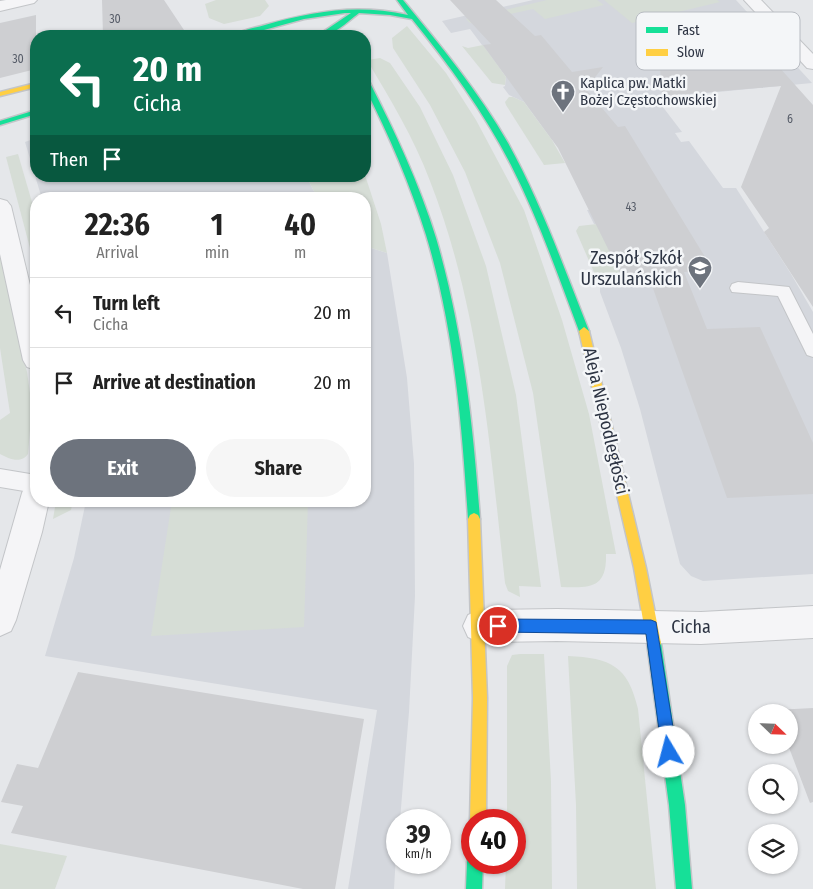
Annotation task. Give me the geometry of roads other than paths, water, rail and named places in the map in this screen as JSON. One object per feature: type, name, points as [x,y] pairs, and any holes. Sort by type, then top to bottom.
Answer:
[{"type":"street","points":[[0,6],[29,0]]},
{"type":"street","name":"Aleja Niepodległości","points":[[400,0],[464,80],[503,142],[534,202],[562,269],[584,331],[640,568],[651,627],[677,805],[684,889]]},
{"type":"street","points":[[752,0],[763,12]]},
{"type":"street","points":[[293,20],[310,3],[333,30]]},
{"type":"street","points":[[257,30],[363,4],[415,18]]},
{"type":"street","points":[[339,30],[363,4]]},
{"type":"street","points":[[800,50],[813,64]]},
{"type":"street","points":[[0,94],[30,86]]},
{"type":"street","points":[[371,91],[399,148],[425,214],[446,294],[463,395],[474,520],[478,626],[481,760],[479,809]]},
{"type":"street","points":[[371,100],[379,105]]},
{"type":"street","points":[[0,123],[30,114]]},
{"type":"street","points":[[0,206],[30,334]]},
{"type":"street","points":[[0,620],[33,507]]},
{"type":"street","name":"Cicha","points":[[478,626],[751,626],[813,622]]},
{"type":"street","points":[[474,889],[475,874]]},
{"type":"lane","points":[[738,288],[783,291],[813,350]]},
{"type":"lane","points":[[0,478],[30,483]]},
{"type":"place","name":"Kaplica pw. Matki Bożej Częstochowskiej","points":[[563,113]]},
{"type":"place","name":"Zespół Szkół Urszulańskich","points":[[700,289]]}]
